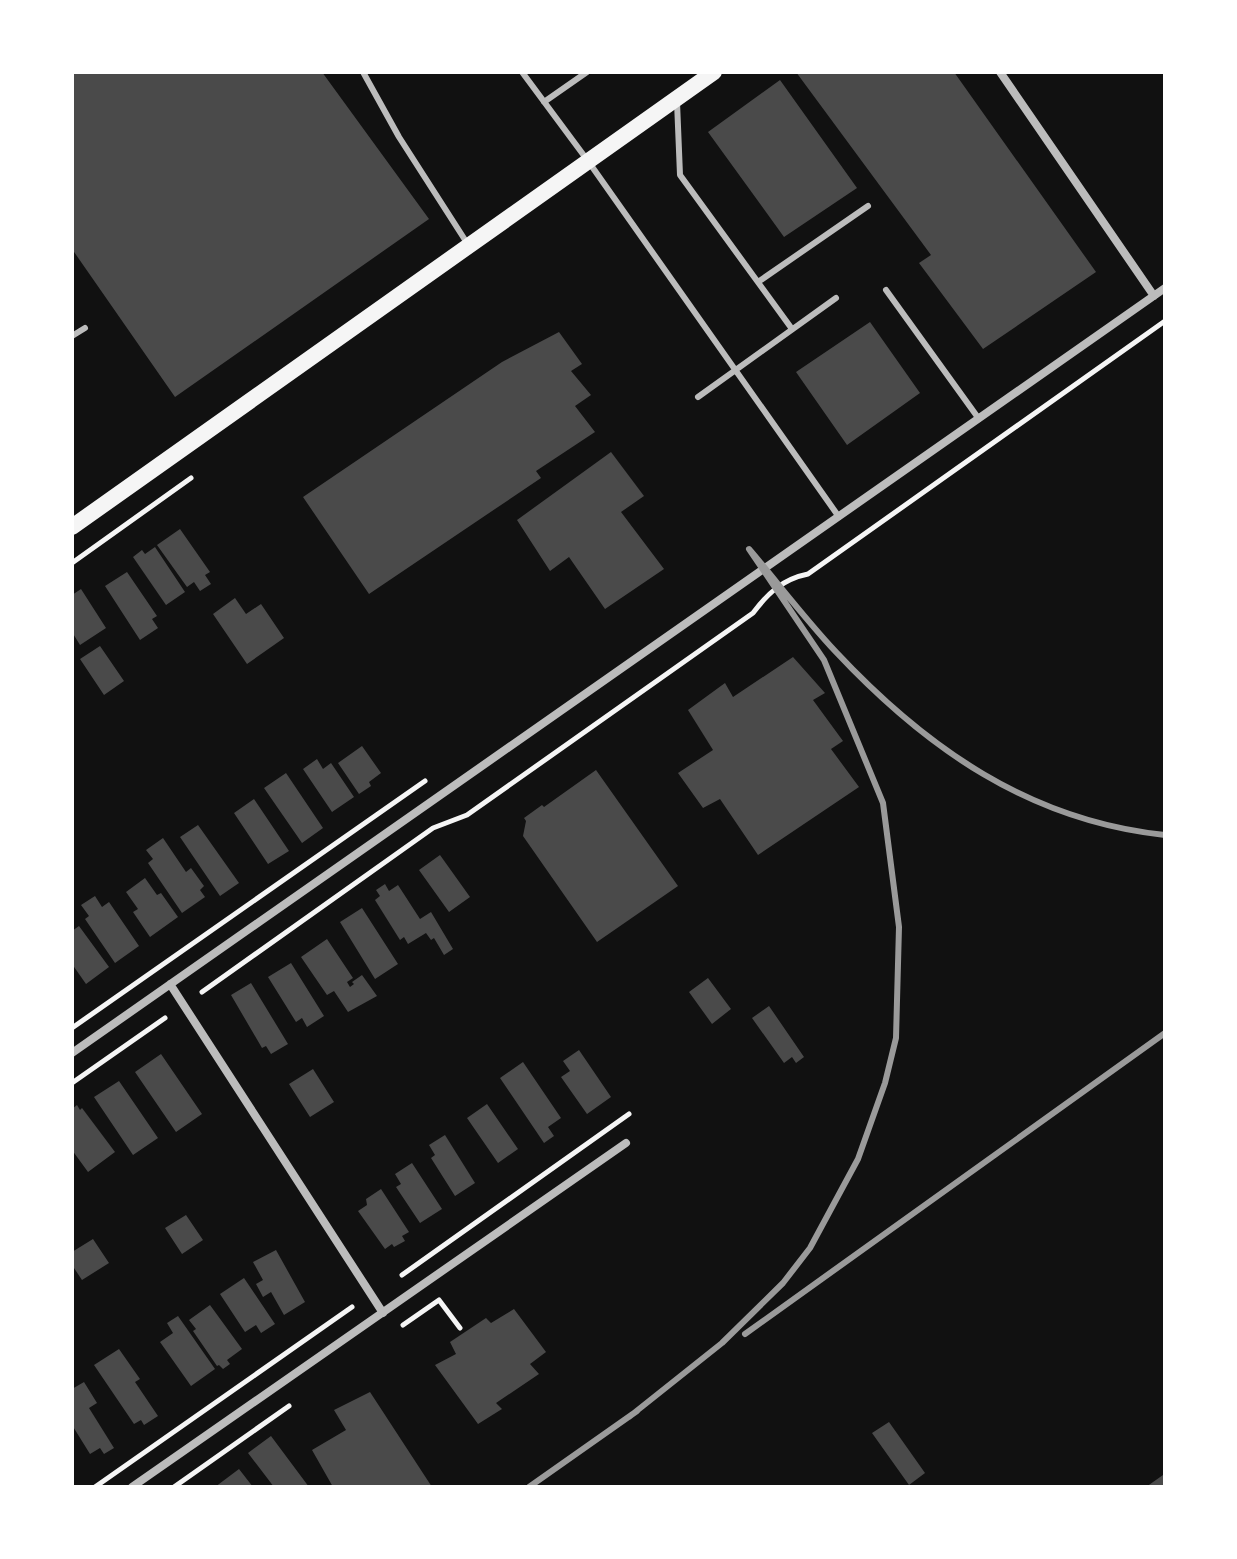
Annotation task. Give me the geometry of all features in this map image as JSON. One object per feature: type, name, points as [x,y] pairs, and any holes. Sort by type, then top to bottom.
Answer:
[{"type":"main road","points":[[72,527],[714,72]]},
{"type":"street","points":[[1000,72],[1154,296]]},
{"type":"street","points":[[72,1053],[1165,288]]},
{"type":"street","points":[[170,984],[383,1313]]},
{"type":"street","points":[[132,1487],[626,1143]]},
{"type":"lane","points":[[363,72],[399,137],[469,245]]},
{"type":"lane","points":[[522,72],[839,517]]},
{"type":"lane","points":[[544,102],[587,72]]},
{"type":"lane","points":[[677,99],[680,175],[792,329]]},
{"type":"lane","points":[[758,282],[868,206]]},
{"type":"lane","points":[[886,290],[979,419]]},
{"type":"lane","points":[[698,397],[836,298]]},
{"type":"lane","points":[[72,336],[85,328]]},
{"type":"path","points":[[202,992],[433,828],[467,815],[753,613],[765,596],[790,578],[808,574],[1165,321]]},
{"type":"path","points":[[72,563],[191,478]]},
{"type":"path","points":[[72,1028],[425,781]]},
{"type":"path","points":[[72,1083],[165,1018]]},
{"type":"path","points":[[397,1279],[629,1114]]},
{"type":"path","points":[[403,1325],[439,1300],[460,1328]]},
{"type":"path","points":[[95,1487],[352,1307]]},
{"type":"path","points":[[174,1487],[289,1406]]},
{"type":"building","points":[[72,72],[322,72],[429,219],[175,397],[72,249]]},
{"type":"building","points":[[796,72],[954,72],[1096,272],[983,349],[919,263],[931,255]]},
{"type":"building","points":[[780,80],[857,188],[784,237],[708,132]]},
{"type":"building","points":[[870,322],[920,393],[847,445],[796,372]]},
{"type":"building","points":[[559,332],[582,364],[571,371],[591,395],[575,406],[595,432],[536,471],[541,478],[369,594],[303,497],[502,362]]},
{"type":"building","points":[[611,452],[644,496],[621,512],[664,569],[605,609],[569,557],[550,571],[517,520]]},
{"type":"building","points":[[180,529],[210,572],[205,575],[211,584],[200,591],[194,582],[187,587],[157,545]]},
{"type":"building","points":[[155,547],[185,592],[166,605],[133,557],[142,550],[145,554]]},
{"type":"building","points":[[127,572],[157,616],[152,619],[158,628],[140,640],[105,586]]},
{"type":"building","points":[[81,589],[106,628],[80,645],[72,632],[72,595]]},
{"type":"building","points":[[235,598],[246,614],[261,604],[284,638],[247,664],[213,614]]},
{"type":"building","points":[[100,646],[124,681],[104,695],[80,659]]},
{"type":"building","points":[[793,657],[825,693],[813,700],[843,741],[831,749],[859,787],[758,855],[720,799],[703,808],[678,773],[713,750],[688,710],[725,683],[733,697]]},
{"type":"building","points":[[362,746],[381,773],[369,782],[371,786],[359,794],[338,763]]},
{"type":"building","points":[[317,759],[323,769],[331,763],[354,797],[332,812],[303,769]]},
{"type":"building","points":[[596,770],[678,886],[597,942],[523,836],[524,818]]},
{"type":"building","points":[[286,773],[323,828],[302,843],[264,788]]},
{"type":"building","points":[[254,799],[289,851],[268,864],[234,813]]},
{"type":"building","points":[[198,825],[239,883],[220,896],[180,837]]},
{"type":"building","points":[[163,838],[186,872],[191,868],[204,886],[200,890],[205,897],[182,913],[148,863],[153,859],[146,850]]},
{"type":"building","points":[[440,855],[470,897],[449,912],[419,870]]},
{"type":"building","points":[[145,878],[157,895],[161,893],[178,917],[150,937],[133,912],[138,909],[126,892]]},
{"type":"building","points":[[385,884],[389,891],[398,885],[420,919],[431,912],[453,949],[444,955],[434,938],[431,940],[426,933],[408,944],[404,937],[400,940],[375,900],[380,896],[376,890]]},
{"type":"building","points":[[95,896],[102,907],[109,902],[139,946],[115,963],[85,919],[89,916],[81,905]]},
{"type":"building","points":[[362,908],[398,964],[375,979],[340,922]]},
{"type":"building","points":[[79,926],[109,967],[86,984],[72,964],[72,931]]},
{"type":"building","points":[[327,939],[353,978],[347,982],[350,987],[362,975],[377,996],[348,1012],[334,991],[327,995],[301,957]]},
{"type":"building","points":[[291,963],[324,1016],[307,1027],[302,1018],[296,1022],[268,977]]},
{"type":"building","points":[[708,978],[731,1009],[712,1024],[689,992]]},
{"type":"building","points":[[251,983],[288,1044],[271,1054],[266,1046],[262,1048],[231,995]]},
{"type":"building","points":[[769,1006],[804,1057],[796,1063],[792,1057],[784,1063],[752,1018]]},
{"type":"building","points":[[579,1050],[611,1097],[587,1114],[561,1077],[570,1071],[563,1061]]},
{"type":"building","points":[[161,1054],[202,1114],[176,1132],[135,1072]]},
{"type":"building","points":[[523,1062],[561,1118],[548,1127],[554,1136],[544,1143],[500,1078]]},
{"type":"building","points":[[313,1069],[334,1102],[310,1117],[289,1084]]},
{"type":"building","points":[[119,1081],[158,1138],[133,1155],[94,1097]]},
{"type":"building","points":[[487,1104],[518,1149],[498,1163],[467,1118]]},
{"type":"building","points":[[77,1105],[115,1152],[88,1172],[72,1150],[72,1109]]},
{"type":"building","points":[[445,1135],[475,1183],[455,1196],[431,1158],[435,1155],[429,1145]]},
{"type":"building","points":[[412,1163],[442,1209],[420,1223],[396,1187],[401,1184],[395,1174]]},
{"type":"building","points":[[381,1189],[409,1232],[402,1236],[405,1241],[385,1249],[358,1211],[367,1205],[366,1199]]},
{"type":"building","points":[[186,1215],[203,1240],[182,1254],[165,1228]]},
{"type":"building","points":[[93,1239],[109,1263],[82,1280],[72,1265],[72,1252]]},
{"type":"building","points":[[276,1250],[305,1302],[284,1315],[271,1292],[263,1297],[256,1284],[263,1280],[253,1262]]},
{"type":"building","points":[[244,1278],[275,1324],[261,1333],[256,1325],[245,1332],[220,1294]]},
{"type":"building","points":[[210,1305],[242,1349],[227,1360],[230,1364],[223,1369],[217,1366],[189,1320]]},
{"type":"building","points":[[514,1309],[546,1352],[530,1364],[539,1374],[496,1403],[502,1409],[478,1424],[435,1365],[456,1354],[450,1342],[486,1318],[491,1323]]},
{"type":"building","points":[[178,1316],[215,1369],[191,1386],[160,1342],[173,1333],[167,1323]]},
{"type":"building","points":[[119,1349],[140,1379],[135,1382],[158,1416],[144,1425],[141,1420],[134,1424],[94,1365]]},
{"type":"building","points":[[84,1382],[97,1403],[89,1408],[114,1448],[104,1454],[100,1448],[90,1454],[72,1425],[72,1389]]},
{"type":"building","points":[[370,1392],[432,1487],[333,1487],[312,1450],[346,1430],[334,1410]]},
{"type":"building","points":[[889,1422],[925,1473],[909,1485],[872,1433]]},
{"type":"building","points":[[271,1436],[309,1487],[274,1487],[248,1453]]},
{"type":"building","points":[[239,1469],[253,1487],[215,1487]]},
{"type":"building","points":[[1163,1475],[1165,1487],[1146,1487]]},
{"type":"railway","points":[[629,1417],[722,1343],[783,1283],[810,1248],[858,1159],[885,1083],[896,1038],[899,927],[883,803],[824,660],[749,549],[802,614],[870,687],[944,748],[1025,796],[1069,814],[1116,827],[1165,835]]},
{"type":"railway","points":[[745,1334],[1165,1033]]},
{"type":"railway","points":[[529,1487],[637,1411]]}]
